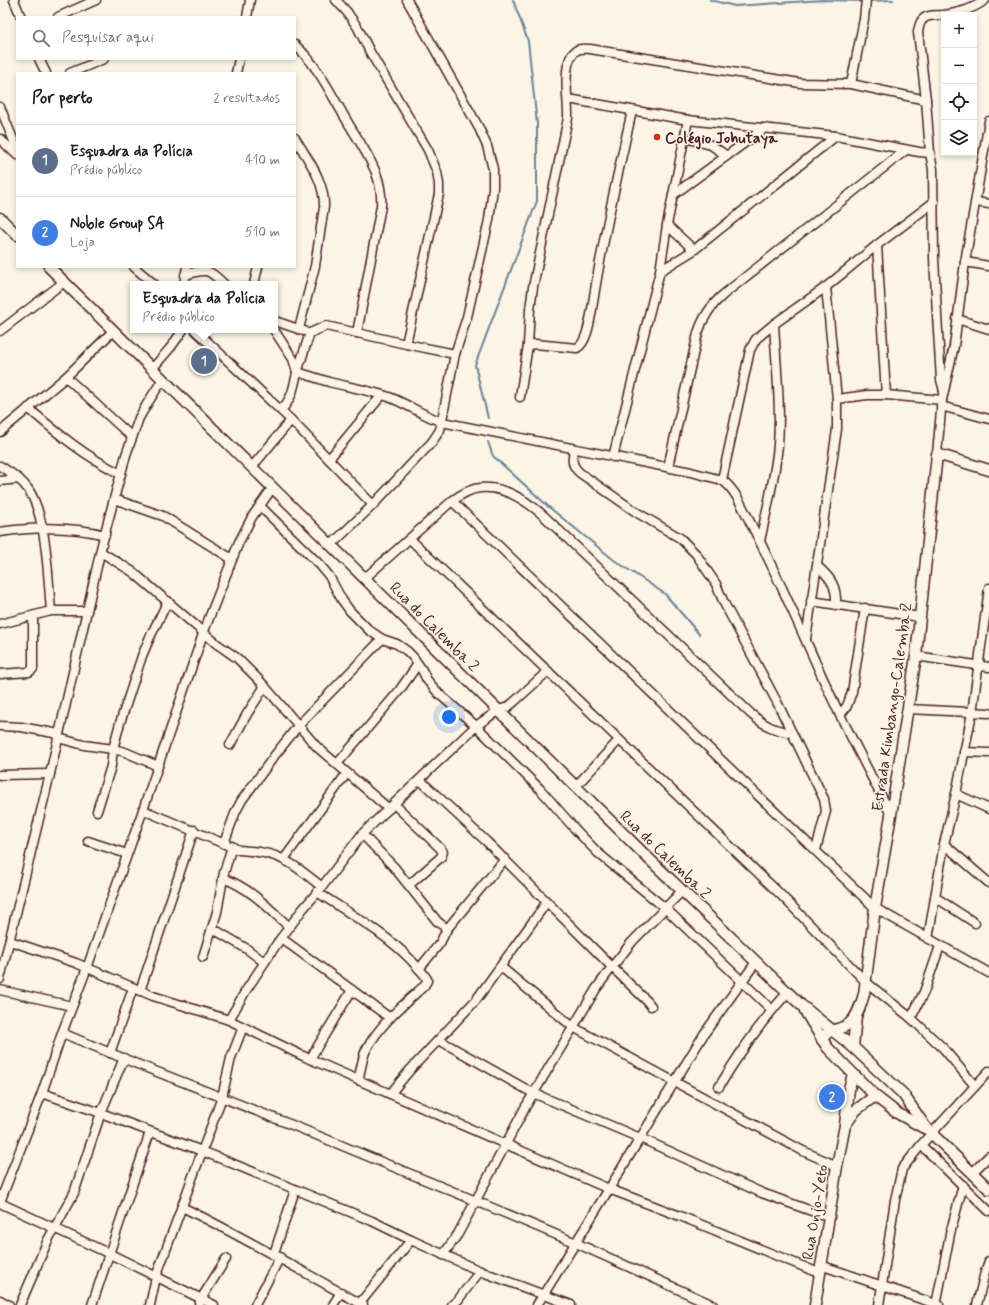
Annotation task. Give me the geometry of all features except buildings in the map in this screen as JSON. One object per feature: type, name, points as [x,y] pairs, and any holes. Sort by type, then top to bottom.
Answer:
[{"type":"main road","points":[[0,218],[16,234]]},
{"type":"main road","name":"Rua do Calemba 2","points":[[50,268],[682,891],[801,1005],[853,1047],[903,1094],[929,1131],[989,1189]]},
{"type":"main road","points":[[937,454],[989,470]]},
{"type":"main road","name":"Estrada Kimbango-Calemba 2","points":[[853,1047],[856,1016],[864,994],[866,982],[875,908],[916,656],[937,454]]},
{"type":"main road","name":"Rua do Calemba 2","points":[[801,1005],[827,1048],[875,1096],[891,1109],[929,1131]]},
{"type":"main road","points":[[822,1040],[831,1030],[850,1024],[856,1016]]},
{"type":"main road","name":"Rua Onjo-Yeto","points":[[815,1305],[853,1074]]},
{"type":"main road","points":[[891,1109],[898,1103],[903,1094]]},
{"type":"main road","points":[[845,1125],[856,1110],[875,1096]]},
{"type":"street","points":[[14,0],[21,16]]},
{"type":"street","points":[[60,16],[96,0]]},
{"type":"street","points":[[247,16],[250,0]]},
{"type":"street","points":[[336,0],[347,12],[358,28],[370,52],[428,150],[437,172],[439,194],[406,344]]},
{"type":"street","points":[[331,545],[373,505],[432,442],[440,430],[455,354],[467,317],[490,220],[493,169],[487,146],[406,0]]},
{"type":"street","points":[[942,399],[934,258],[933,169],[930,153],[926,100],[918,32],[920,23],[926,17],[968,10],[976,7],[985,0]]},
{"type":"street","points":[[851,84],[866,2]]},
{"type":"street","points":[[296,46],[312,62],[366,154],[375,171],[382,196],[357,333]]},
{"type":"street","points":[[520,397],[528,344],[533,287],[568,118],[568,99],[566,91],[569,62],[576,51],[580,49],[590,49],[800,82],[851,84],[926,100]]},
{"type":"street","points":[[40,60],[46,72]]},
{"type":"street","points":[[72,72],[102,60]]},
{"type":"street","points":[[236,72],[238,60]]},
{"type":"street","points":[[568,99],[688,120],[836,136],[906,150],[930,153]]},
{"type":"street","points":[[0,107],[16,147]]},
{"type":"street","points":[[528,344],[577,348],[581,346],[590,318],[607,225],[632,111]]},
{"type":"street","points":[[613,457],[660,271],[667,225],[688,120]]},
{"type":"street","points":[[937,454],[942,399],[954,346],[965,262],[989,121]]},
{"type":"street","points":[[673,196],[765,128]]},
{"type":"street","points":[[660,271],[694,250],[836,136]]},
{"type":"street","points":[[685,138],[711,146],[727,156]]},
{"type":"street","points":[[0,139],[16,154]]},
{"type":"street","points":[[296,140],[319,179],[324,198],[315,266],[299,329]]},
{"type":"street","points":[[668,467],[698,333],[705,316],[713,304],[906,150]]},
{"type":"street","points":[[722,480],[750,350],[756,339],[774,324],[826,288],[877,245],[934,202]]},
{"type":"street","points":[[976,202],[989,204]]},
{"type":"street","points":[[667,225],[694,250]]},
{"type":"street","points":[[877,245],[886,395]]},
{"type":"street","points":[[965,262],[989,266]]},
{"type":"street","points":[[135,268],[150,281]]},
{"type":"street","points":[[255,281],[258,268]]},
{"type":"street","points":[[184,281],[186,271],[199,270],[206,271],[214,275],[221,281]]},
{"type":"street","points":[[0,331],[64,282]]},
{"type":"street","points":[[806,640],[837,429],[837,399],[826,288]]},
{"type":"street","points":[[957,319],[989,329]]},
{"type":"street","points":[[278,322],[310,333],[326,326],[455,354]]},
{"type":"street","points":[[760,541],[773,480],[778,445],[778,393],[774,324]]},
{"type":"street","points":[[0,432],[66,377],[114,330]]},
{"type":"street","points":[[152,369],[181,333]]},
{"type":"street","points":[[198,333],[281,410],[373,505]]},
{"type":"street","points":[[276,333],[293,359],[297,372]]},
{"type":"street","points":[[281,410],[289,402],[310,333]]},
{"type":"street","points":[[939,344],[954,346]]},
{"type":"street","points":[[297,372],[382,395],[408,405],[429,417],[442,422],[668,467],[722,480],[730,488],[760,541],[840,715],[891,815]]},
{"type":"street","points":[[66,377],[132,437]]},
{"type":"street","points":[[0,975],[10,941],[50,774],[100,552],[114,499],[132,437],[147,404],[163,379]]},
{"type":"street","points":[[329,459],[382,395]]},
{"type":"street","points":[[837,399],[868,395],[942,399],[989,419]]},
{"type":"street","points":[[28,408],[84,453],[121,474]]},
{"type":"street","points":[[252,467],[291,420]]},
{"type":"street","points":[[574,449],[572,463],[574,468],[636,512],[688,544],[716,584],[724,603],[821,791],[825,805],[824,818],[816,850]]},
{"type":"street","points":[[0,466],[19,479],[28,488],[36,505],[43,528],[51,611]]},
{"type":"street","points":[[0,481],[19,479]]},
{"type":"street","points":[[214,1305],[200,1302],[156,1277],[110,1254],[0,1202],[42,1093],[62,1033],[87,968],[204,631],[232,559],[252,517],[272,487]]},
{"type":"street","points":[[365,578],[452,501],[462,494],[480,488],[493,488],[505,491],[525,500],[544,516],[751,714],[765,725],[773,729],[792,733]]},
{"type":"street","points":[[114,499],[163,516],[232,559]]},
{"type":"street","points":[[452,501],[875,908],[989,973]]},
{"type":"street","points":[[260,506],[320,564],[350,611],[369,630],[382,639],[397,644],[407,651],[418,664],[427,680],[439,694],[476,726],[540,789],[598,853],[664,908],[772,1010]]},
{"type":"street","points":[[0,532],[43,528],[78,529],[105,535]]},
{"type":"street","points":[[410,539],[780,894],[866,982],[911,1018],[943,1048],[975,1086]]},
{"type":"street","points":[[100,552],[133,572],[218,644],[237,658],[265,686],[317,747],[392,806],[440,848],[443,852],[441,857],[409,885]]},
{"type":"street","points":[[817,566],[828,576],[833,584],[837,596],[836,605]]},
{"type":"street","points":[[928,939],[944,844],[956,794],[972,713],[978,666],[986,626],[989,588]]},
{"type":"street","points":[[97,811],[111,766],[113,749],[120,723],[142,656],[168,601]]},
{"type":"street","points":[[811,601],[920,617]]},
{"type":"street","points":[[840,715],[847,706],[852,692],[865,608]]},
{"type":"street","points":[[0,624],[51,611],[87,611]]},
{"type":"street","points":[[0,674],[29,672],[33,669],[33,616]]},
{"type":"street","points":[[224,843],[236,811],[253,784],[298,726],[382,639]]},
{"type":"street","points":[[916,656],[989,667]]},
{"type":"street","points":[[337,764],[399,691],[418,664]]},
{"type":"street","points":[[229,1020],[264,962],[281,938],[320,890],[362,834],[476,726],[499,710],[508,707],[548,671]]},
{"type":"street","points":[[230,745],[265,686]]},
{"type":"street","points":[[908,709],[989,713]]},
{"type":"street","points":[[0,726],[21,726],[84,745],[125,752],[158,766]]},
{"type":"street","points":[[576,786],[619,740]]},
{"type":"street","points":[[964,752],[989,753]]},
{"type":"street","points":[[284,859],[347,772]]},
{"type":"street","points":[[0,775],[50,774]]},
{"type":"street","points":[[420,780],[505,859],[651,1006]]},
{"type":"street","points":[[956,794],[989,809]]},
{"type":"street","points":[[143,810],[232,846],[251,852],[264,853],[284,859],[293,864],[320,890],[391,941],[427,979],[426,984],[390,1018],[366,1050],[358,1080]]},
{"type":"street","points":[[110,1053],[136,990],[194,830]]},
{"type":"street","points":[[362,834],[377,848],[409,885],[437,921],[447,929]]},
{"type":"street","points":[[88,840],[127,854]]},
{"type":"street","points":[[944,844],[989,883]]},
{"type":"street","points":[[202,957],[219,905],[223,878],[232,846]]},
{"type":"street","points":[[419,969],[440,944],[447,929],[505,859]]},
{"type":"street","points":[[223,878],[236,883],[252,893],[289,927]]},
{"type":"street","points":[[443,1255],[458,1234],[533,1094],[596,989],[632,942],[682,891]]},
{"type":"street","points":[[935,897],[975,923]]},
{"type":"street","points":[[390,1094],[410,1070],[476,1000],[547,902]]},
{"type":"street","points":[[212,928],[248,949],[264,962]]},
{"type":"street","points":[[281,938],[390,1018]]},
{"type":"street","points":[[10,941],[64,958],[136,990],[229,1020],[310,1059],[609,1189],[820,1269],[882,1286],[937,1305],[950,1234],[963,1185]]},
{"type":"street","points":[[911,1018],[924,992],[940,946]]},
{"type":"street","points":[[537,1305],[704,1034],[756,962]]},
{"type":"street","points":[[501,967],[574,1027],[803,1152],[837,1166]]},
{"type":"street","points":[[0,990],[72,1006]]},
{"type":"street","points":[[310,1059],[352,990]]},
{"type":"street","points":[[719,1087],[736,1057],[772,1010],[788,992]]},
{"type":"street","points":[[150,1305],[156,1277],[222,1097],[231,1058],[243,1026]]},
{"type":"street","points":[[62,1033],[476,1200],[713,1305]]},
{"type":"street","points":[[439,1040],[533,1094],[640,1138],[762,1194],[820,1214],[829,1215]]},
{"type":"street","points":[[20,1305],[54,1228],[74,1193],[101,1113],[124,1058]]},
{"type":"street","points":[[879,1305],[895,1200],[902,1169],[921,1145],[929,1131],[989,1071]]},
{"type":"street","points":[[42,1093],[101,1113],[202,1151],[372,1221],[480,1271],[571,1305]]},
{"type":"street","points":[[92,1305],[150,1132]]},
{"type":"street","points":[[921,1145],[989,1211]]},
{"type":"street","points":[[972,1173],[989,1156]]},
{"type":"street","points":[[255,1305],[277,1256],[295,1190]]},
{"type":"street","points":[[182,1207],[224,1227],[362,1304],[411,1240]]},
{"type":"street","points":[[200,1302],[226,1259]]},
{"type":"street","points":[[977,1305],[989,1261]]},
{"type":"street","points":[[452,1305],[458,1300],[480,1271]]},
{"type":"street","points":[[333,1305],[341,1292]]},
{"type":"street","points":[[0,1300],[9,1305]]},
{"type":"waterway","points":[[488,418],[475,365],[537,201],[537,124],[528,41],[513,0]]},
{"type":"waterway","points":[[710,0],[735,6],[823,0],[864,1]]},
{"type":"waterway","points":[[868,1],[893,0]]},
{"type":"waterway","points":[[488,442],[493,456],[550,508],[614,560],[665,594],[699,634]]},
{"type":"place","name":"Colégio Johutaya","points":[[657,137]]},
{"type":"place","name":"Esquadra da Polícia","points":[[204,361]]},
{"type":"place","name":"Noble Group SA","points":[[832,1097]]}]
